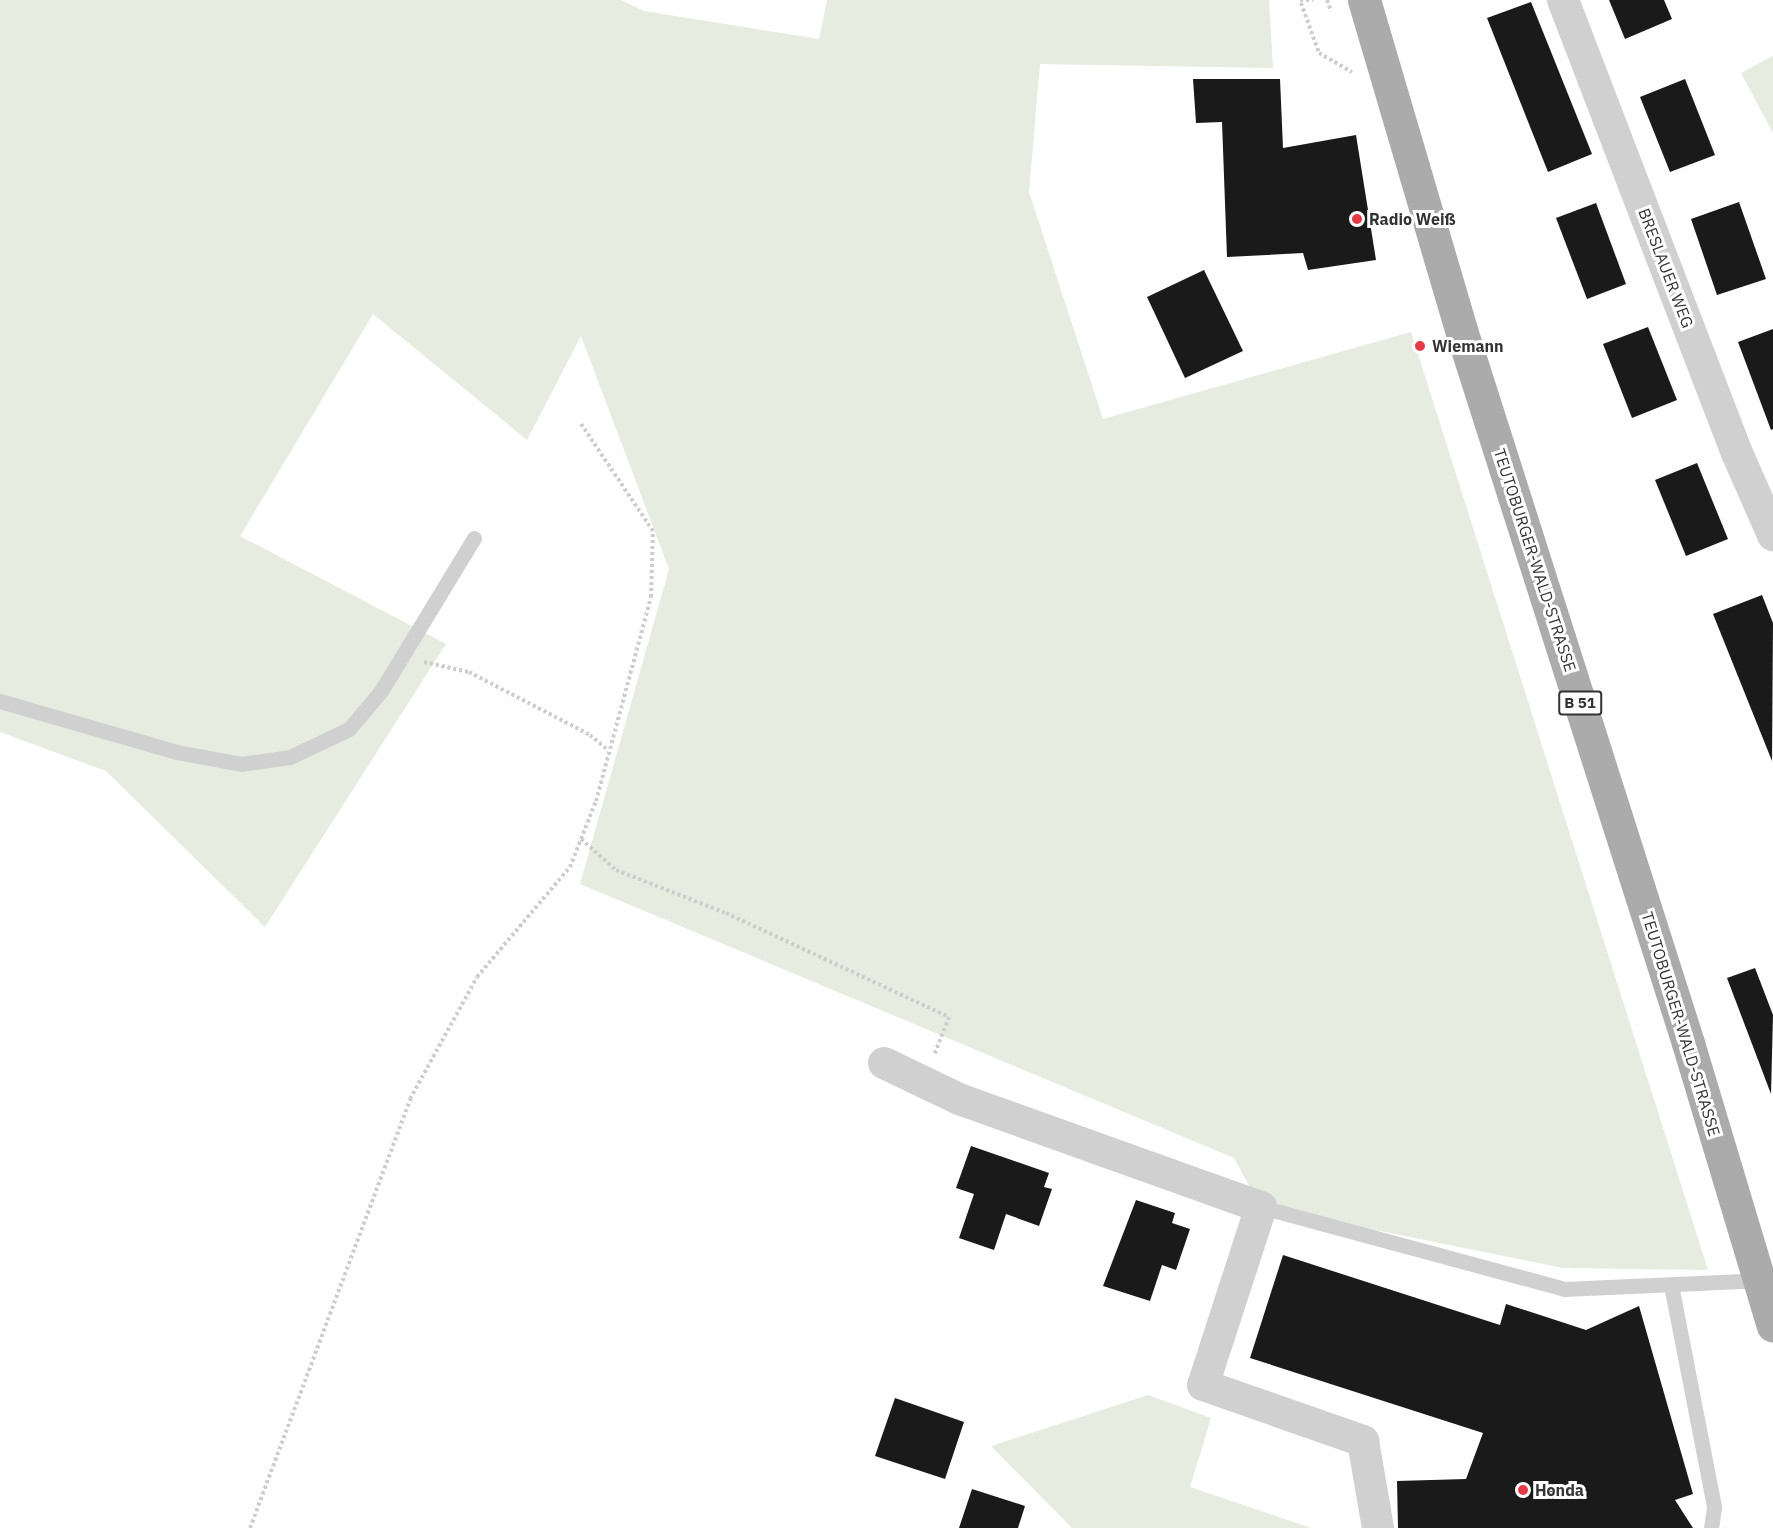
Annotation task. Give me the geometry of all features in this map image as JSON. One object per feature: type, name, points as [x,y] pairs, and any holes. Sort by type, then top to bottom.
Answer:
[{"type":"main road","name":"TEUTOBURGER-WALD-STRASSE","points":[[1364,0],[1462,333],[1688,1043],[1773,1326]]},
{"type":"street","name":"BRESLAUER WEG","points":[[1563,0],[1737,453],[1773,535]]},
{"type":"street","points":[[884,1063],[959,1099],[1261,1207],[1203,1385],[1363,1441],[1378,1528]]},
{"type":"lane","points":[[0,701],[92,730],[242,764],[290,757],[349,729],[381,691],[474,538]]},
{"type":"lane","points":[[1261,1207],[1564,1289],[1759,1280]]},
{"type":"lane","points":[[1671,1285],[1714,1507],[1711,1528]]},
{"type":"path","points":[[1313,0],[1300,2],[1319,53],[1352,72]]},
{"type":"path","points":[[250,1528],[410,1099],[477,977],[570,867],[581,839],[608,750],[651,597],[653,531],[581,424]]},
{"type":"path","points":[[402,658],[469,672],[590,735],[608,750]]},
{"type":"path","points":[[581,839],[616,870],[726,912],[949,1017],[922,1081]]},
{"type":"shaded area","points":[[0,0],[621,0],[644,11],[819,39],[827,0],[1269,0],[1273,68],[1040,64],[1029,192],[1103,419],[1411,332],[1708,1270],[1563,1268],[1261,1207],[1234,1158],[580,884],[669,569],[581,336],[527,440],[373,314],[240,536],[446,644],[265,927],[106,771],[0,732]]},
{"type":"shaded area","points":[[1773,56],[1773,133],[1741,73]]},
{"type":"shaded area","points":[[1148,1395],[1211,1418],[1190,1487],[1311,1528],[1072,1528],[991,1446]]},
{"type":"building","points":[[1609,0],[1664,0],[1672,19],[1625,39]]},
{"type":"building","points":[[1531,2],[1592,154],[1548,172],[1487,18]]},
{"type":"building","points":[[1193,79],[1280,79],[1283,148],[1356,135],[1376,260],[1308,270],[1303,253],[1227,257],[1222,122],[1196,123]]},
{"type":"building","points":[[1685,79],[1715,155],[1670,172],[1640,97]]},
{"type":"building","points":[[1739,202],[1766,279],[1717,295],[1691,219]]},
{"type":"building","points":[[1596,203],[1626,284],[1587,299],[1556,218]]},
{"type":"building","points":[[1204,270],[1243,351],[1185,378],[1147,297]]},
{"type":"building","points":[[1648,327],[1677,400],[1632,418],[1603,344]]},
{"type":"building","points":[[1773,329],[1773,429],[1771,430],[1738,342]]},
{"type":"building","points":[[1697,463],[1728,539],[1686,556],[1655,480]]},
{"type":"building","points":[[1762,595],[1773,623],[1772,761],[1713,614]]},
{"type":"building","points":[[1755,968],[1773,1015],[1771,1094],[1727,978]]},
{"type":"building","points":[[971,1146],[1049,1173],[1044,1187],[1052,1189],[1039,1226],[1006,1214],[994,1250],[959,1238],[974,1194],[956,1188]]},
{"type":"building","points":[[1136,1200],[1175,1213],[1172,1223],[1190,1229],[1176,1270],[1162,1265],[1150,1301],[1103,1286]]},
{"type":"building","points":[[1283,1255],[1500,1325],[1506,1304],[1586,1330],[1639,1306],[1693,1494],[1675,1500],[1693,1528],[1398,1528],[1397,1481],[1466,1479],[1483,1433],[1250,1358]]},
{"type":"building","points":[[895,1398],[964,1422],[945,1479],[875,1456]]},
{"type":"building","points":[[972,1489],[1025,1506],[1018,1528],[959,1528]]},
{"type":"place","name":"Radio Weiß","points":[[1357,219]]},
{"type":"place","name":"Wiemann","points":[[1420,346]]},
{"type":"place","name":"Honda","points":[[1523,1490]]}]
